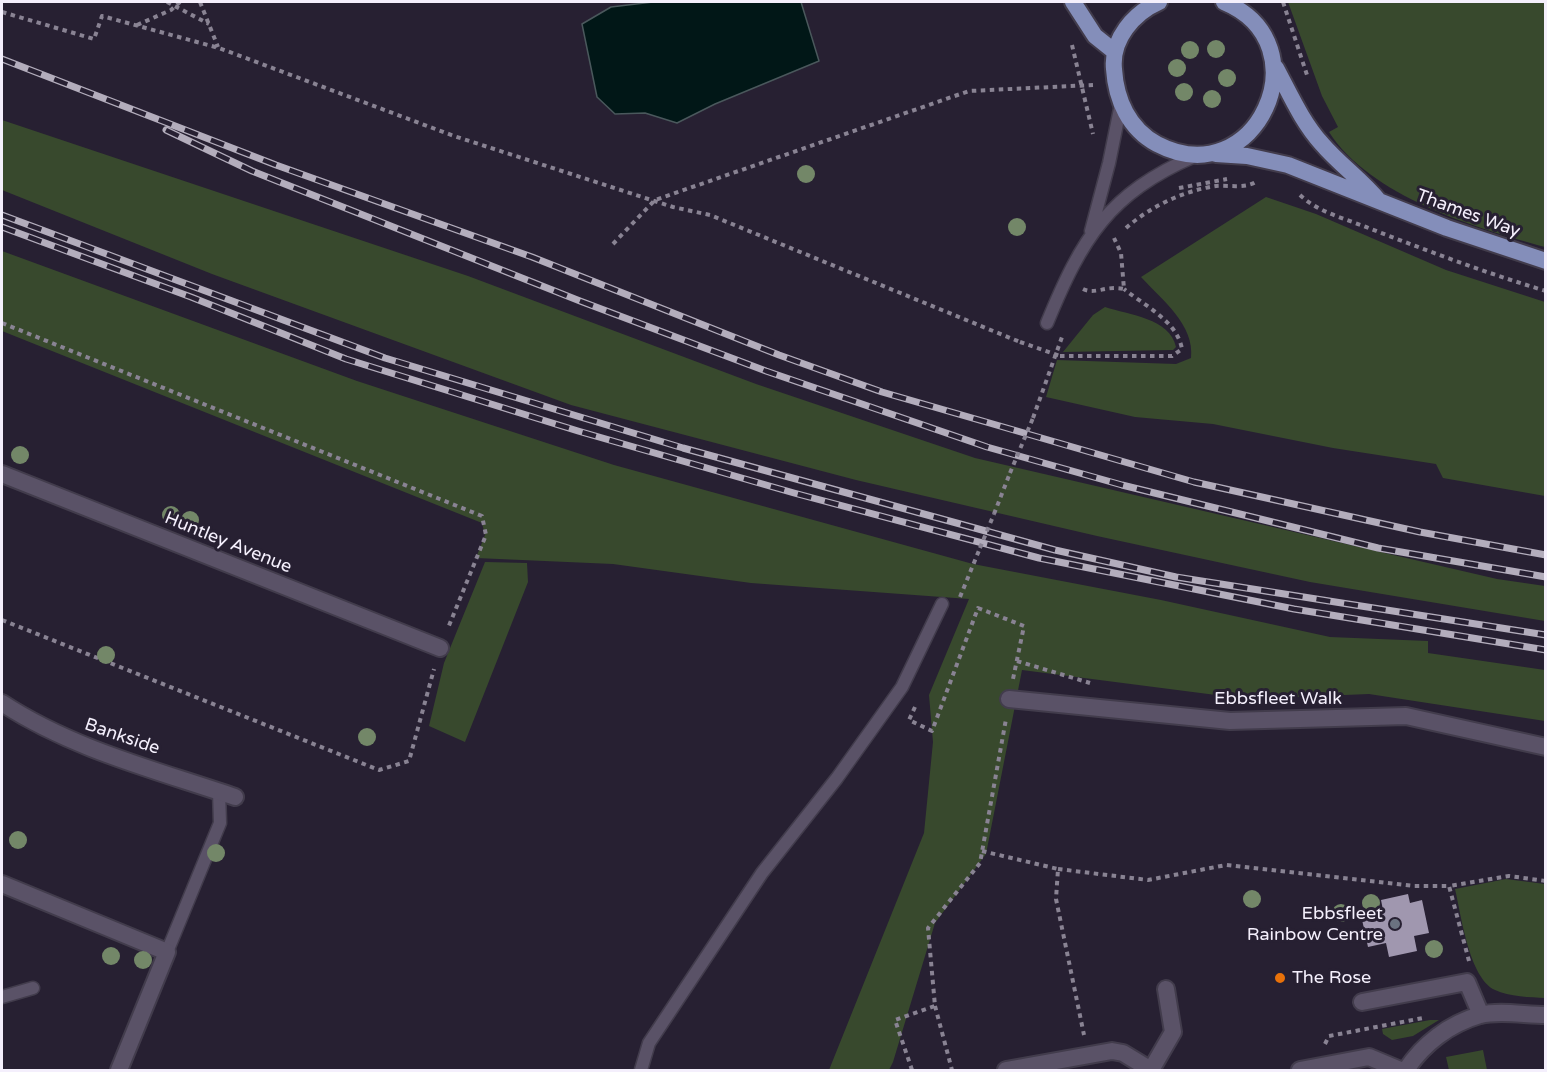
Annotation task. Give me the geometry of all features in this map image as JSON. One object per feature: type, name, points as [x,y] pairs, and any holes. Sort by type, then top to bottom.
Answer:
[{"type":"main road","points":[[1073,2],[1095,36],[1115,52]]},
{"type":"main road","points":[[1159,2],[1147,7],[1127,27],[1115,52],[1115,85],[1121,104],[1138,131],[1146,138],[1176,153],[1195,156]]},
{"type":"main road","points":[[1224,2],[1245,6]]},
{"type":"main road","name":"Thames Way","points":[[1245,6],[1266,40],[1276,68],[1303,118],[1320,142],[1364,182],[1379,201]]},
{"type":"main road","points":[[1216,154],[1247,135],[1262,118],[1276,68]]},
{"type":"main road","name":"Thames Way","points":[[1195,156],[1216,154],[1246,156],[1288,165],[1447,228],[1545,261]]},
{"type":"street","name":"Huntley Avenue","points":[[2,474],[440,648]]},
{"type":"street","name":"Ebbsfleet Walk","points":[[1009,699],[1230,721],[1406,716],[1545,747]]},
{"type":"street","name":"Bankside","points":[[2,703],[20,715],[88,748],[227,794]]},
{"type":"street","points":[[2,884],[167,952],[119,1071]]},
{"type":"street","points":[[1362,1002],[1467,982],[1481,1015]]},
{"type":"street","points":[[1006,1071],[1088,1053],[1117,1052],[1151,1071],[1173,1032],[1166,989]]},
{"type":"street","points":[[1406,1071],[1416,1054],[1428,1042],[1481,1015],[1545,1015]]},
{"type":"street","points":[[1300,1071],[1369,1057],[1400,1071]]},
{"type":"lane","points":[[1047,323],[1091,232],[1110,163],[1121,104]]},
{"type":"lane","points":[[1091,232],[1112,208],[1145,181],[1195,156]]},
{"type":"lane","points":[[641,1071],[649,1043],[762,873],[837,778],[902,687],[942,604]]},
{"type":"lane","points":[[167,952],[220,823],[222,802],[227,794]]},
{"type":"lane","points":[[2,997],[33,988]]},
{"type":"path","points":[[167,2],[209,25]]},
{"type":"path","points":[[137,25],[156,19],[180,2]]},
{"type":"path","points":[[200,2],[219,48]]},
{"type":"path","points":[[1283,2],[1308,81]]},
{"type":"path","points":[[2,12],[94,39],[102,16],[219,48],[454,136],[710,216],[1020,342],[1060,356],[1172,356],[1182,349],[1180,337],[1172,326],[1124,289],[1109,286],[1090,292],[1080,286]]},
{"type":"path","points":[[1071,43],[1094,135],[1093,145]]},
{"type":"path","points":[[613,244],[655,200],[969,91],[1115,85]]},
{"type":"path","points":[[1173,190],[1230,178]]},
{"type":"path","points":[[1107,244],[1139,218],[1170,200],[1207,188],[1251,185],[1257,181],[1240,179]]},
{"type":"path","points":[[1300,194],[1309,203],[1346,219],[1446,258],[1545,291]]},
{"type":"path","points":[[1119,226],[1141,208]]},
{"type":"path","points":[[1114,238],[1121,253],[1124,289]]},
{"type":"path","points":[[2,323],[482,516],[486,535],[440,648],[409,761],[379,770],[2,620]]},
{"type":"path","points":[[956,606],[1033,418]]},
{"type":"path","points":[[918,699],[909,720],[932,731],[978,608],[1024,626],[980,863],[928,927],[935,1006],[952,1071]]},
{"type":"path","points":[[982,851],[1058,869],[1148,880],[1226,865],[1414,886],[1449,886],[1509,876],[1545,881]]},
{"type":"path","points":[[1058,869],[1056,899],[1088,1053]]},
{"type":"path","points":[[1449,886],[1470,966],[1467,982]]},
{"type":"path","points":[[912,1071],[895,1020],[935,1006]]},
{"type":"green space","points":[[1288,2],[1545,2],[1545,247],[1487,230],[1426,206],[1397,192],[1347,155],[1329,132],[1338,127],[1322,96]]},
{"type":"green space","points":[[2,120],[468,276],[756,384],[975,458],[1497,579],[1545,586],[1545,621],[1310,582],[1097,536],[856,480],[571,405],[212,274],[2,190]]},
{"type":"green space","points":[[1266,197],[1316,214],[1446,270],[1545,302],[1545,496],[1443,478],[1436,464],[1333,448],[1213,424],[1135,417],[1046,397],[1057,360],[1176,364],[1191,358],[1191,346],[1182,324],[1167,304],[1141,277]]},
{"type":"green space","points":[[2,251],[357,381],[614,465],[973,564],[1161,600],[1330,637],[1428,641],[1428,653],[1545,670],[1545,721],[1369,694],[1247,699],[1022,670],[986,854],[935,923],[893,1062],[889,1070],[829,1070],[924,833],[933,742],[929,695],[969,599],[751,583],[613,564],[476,558],[485,535],[482,523],[2,331]]},
{"type":"green space","points":[[1105,307],[1157,324],[1172,337],[1176,347],[1173,350],[1063,352],[1093,315]]},
{"type":"green space","points":[[485,562],[527,563],[528,582],[465,742],[429,726],[444,663]]},
{"type":"green space","points":[[1506,879],[1545,884],[1545,998],[1513,995],[1495,990],[1486,983],[1472,959],[1455,889]]},
{"type":"green space","points":[[1439,1020],[1413,1036],[1392,1040],[1383,1034],[1382,1029]]},
{"type":"green space","points":[[1483,1050],[1487,1070],[1449,1070],[1446,1057]]},
{"type":"shaded area","points":[[653,2],[801,2],[819,61],[715,104],[677,123],[645,113],[615,114],[597,97],[582,24],[611,7]]},
{"type":"building","name":"Ebbsfleet Rainbow Centre","points":[[1408,894],[1410,903],[1422,900],[1429,933],[1414,936],[1417,951],[1389,957],[1386,943],[1368,947],[1361,915],[1383,910],[1381,900]]},
{"type":"railway","points":[[2,59],[276,165],[532,257],[779,355],[882,392],[1194,482],[1420,532],[1546,555]]},
{"type":"railway","points":[[166,130],[252,171],[580,301],[766,371],[987,447],[1122,485],[1378,548],[1546,577]]},
{"type":"railway","points":[[2,215],[385,358],[683,448],[1055,550],[1176,577],[1546,635]]},
{"type":"railway","points":[[2,227],[191,297],[346,359],[578,431],[794,493],[1039,558],[1294,609],[1546,650]]},
{"type":"place","name":"Ebbsfleet Rainbow Centre","points":[[1395,924]]},
{"type":"place","name":"The Rose","points":[[1280,978]]}]
